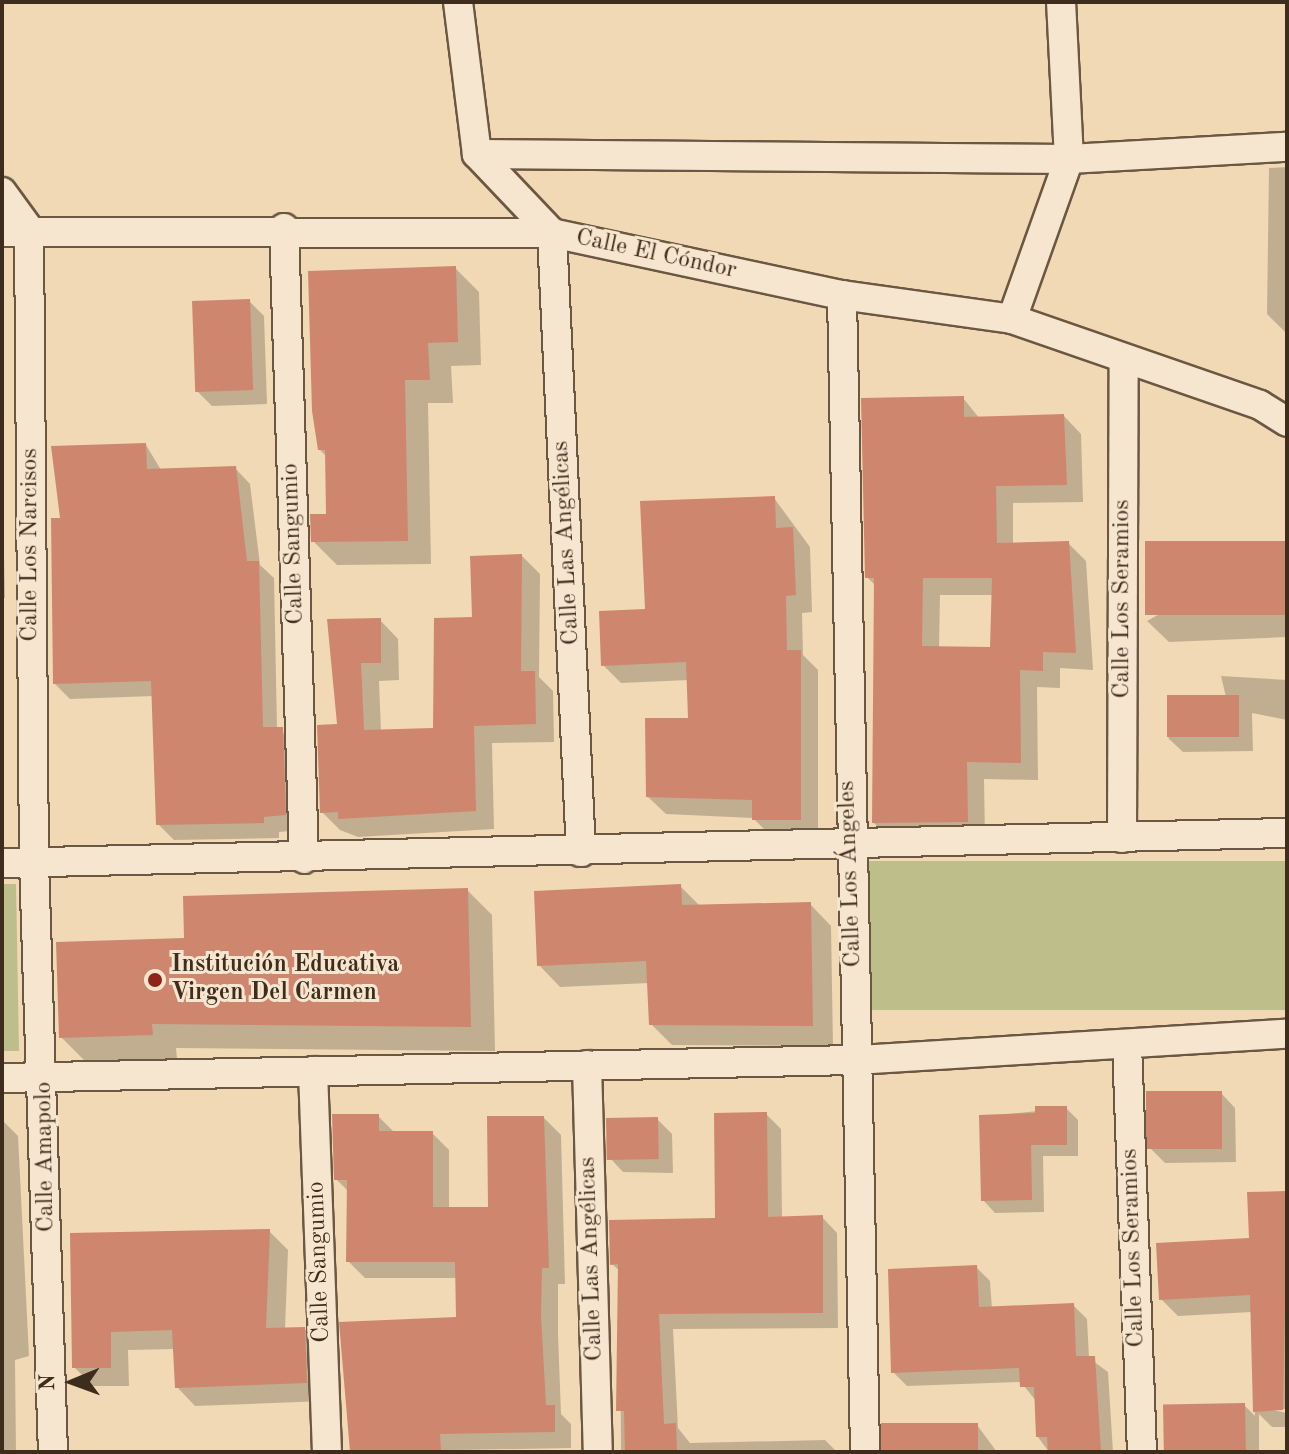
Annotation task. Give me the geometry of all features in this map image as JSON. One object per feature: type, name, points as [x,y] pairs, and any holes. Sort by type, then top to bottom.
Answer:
[{"type":"street","points":[[458,2],[477,154],[552,233]]},
{"type":"street","points":[[1012,319],[1069,159],[1061,2]]},
{"type":"street","points":[[477,154],[1069,159],[1287,147]]},
{"type":"street","points":[[2,192],[16,230]]},
{"type":"street","name":"Calle El Cóndor","points":[[16,230],[284,228],[552,233],[842,295],[1012,319],[1260,405],[1287,422]]},
{"type":"street","name":"Calle Sangumio","points":[[284,228],[304,859]]},
{"type":"street","name":"Calle Los Narcisos","points":[[16,230],[34,862]]},
{"type":"street","name":"Calle Las Angélicas","points":[[552,233],[581,852]]},
{"type":"street","name":"Calle Los Ángeles","points":[[842,295],[850,845],[865,1452]]},
{"type":"street","name":"Calle Los Seramios","points":[[1122,838],[1124,359]]},
{"type":"street","points":[[2,863],[304,859],[1287,833]]},
{"type":"street","name":"Calle Amapolo","points":[[34,862],[44,1077],[53,1452]]},
{"type":"street","points":[[2,1078],[857,1060],[1287,1034]]},
{"type":"street","name":"Calle Los Seramios","points":[[1127,1044],[1142,1452]]},
{"type":"street","name":"Calle Las Angélicas","points":[[587,1065],[598,1452]]},
{"type":"street","name":"Calle Sangumio","points":[[313,1071],[327,1452]]},
{"type":"green space","points":[[869,861],[1287,861],[1287,1010],[869,1010]]},
{"type":"green space","points":[[2,884],[16,884],[19,1051],[2,1051]]},
{"type":"building","points":[[456,266],[458,342],[428,343],[430,380],[405,380],[408,541],[311,542],[310,514],[326,514],[325,450],[318,450],[312,411],[308,271]]},
{"type":"building","points":[[250,299],[253,390],[195,392],[192,301]]},
{"type":"building","points":[[964,396],[964,417],[1064,414],[1067,485],[996,486],[997,543],[1069,541],[1076,653],[1043,652],[1043,671],[1020,670],[1021,763],[967,762],[968,822],[872,823],[874,578],[865,578],[861,398]],"holes":[[[923,578],[992,578],[990,647],[922,646]]]},
{"type":"building","points":[[146,443],[147,469],[236,466],[247,561],[259,561],[263,727],[283,727],[286,815],[264,817],[264,823],[156,825],[151,681],[53,684],[51,518],[60,518],[51,446]]},
{"type":"building","points":[[775,496],[776,528],[793,527],[796,595],[786,596],[787,650],[801,650],[801,820],[752,820],[752,800],[646,797],[645,718],[688,718],[686,662],[601,666],[599,611],[645,609],[640,501]]},
{"type":"building","points":[[1145,541],[1287,541],[1287,615],[1145,615]]},
{"type":"building","points":[[522,554],[521,671],[535,671],[536,724],[474,726],[476,811],[338,819],[338,812],[320,813],[317,725],[337,724],[327,619],[381,618],[381,663],[361,663],[364,730],[433,728],[434,618],[472,617],[470,556]]},
{"type":"building","points":[[1167,695],[1239,695],[1239,737],[1167,737]]},
{"type":"building","points":[[681,884],[682,905],[811,902],[813,1026],[649,1025],[646,961],[537,966],[534,891]]},
{"type":"building","points":[[468,888],[471,1027],[152,1024],[153,1035],[59,1038],[56,942],[184,938],[183,896]]},
{"type":"building","points":[[1146,1091],[1222,1091],[1222,1149],[1146,1149]]},
{"type":"building","points":[[1035,1106],[1067,1106],[1067,1145],[1031,1145],[1032,1200],[981,1201],[979,1115],[1035,1113]]},
{"type":"building","points":[[767,1112],[768,1217],[823,1215],[823,1313],[659,1314],[664,1424],[676,1423],[677,1452],[625,1452],[624,1411],[616,1411],[618,1264],[610,1265],[609,1220],[715,1218],[714,1113]]},
{"type":"building","points":[[332,1114],[379,1114],[379,1131],[433,1131],[433,1207],[488,1207],[487,1116],[544,1116],[549,1268],[542,1268],[541,1316],[546,1405],[555,1405],[555,1432],[440,1434],[441,1452],[350,1452],[339,1322],[456,1317],[455,1262],[346,1262],[347,1180],[334,1180]]},
{"type":"building","points":[[658,1117],[659,1159],[607,1160],[606,1118]]},
{"type":"building","points":[[1287,1191],[1283,1410],[1253,1412],[1250,1295],[1159,1300],[1156,1243],[1249,1238],[1247,1192]]},
{"type":"building","points":[[270,1229],[266,1328],[305,1327],[307,1383],[175,1388],[172,1330],[111,1332],[111,1368],[72,1368],[70,1233]]},
{"type":"building","points":[[977,1265],[979,1307],[1074,1303],[1076,1356],[1095,1356],[1101,1452],[1048,1452],[1047,1437],[1036,1437],[1034,1387],[1020,1387],[1019,1368],[891,1373],[888,1269]]},
{"type":"building","points":[[1245,1403],[1246,1452],[1164,1452],[1163,1404]]},
{"type":"building","points":[[881,1423],[978,1423],[978,1452],[881,1452]]},
{"type":"place","name":"Institución Educativa Virgen Del Carmen","points":[[155,980]]}]
